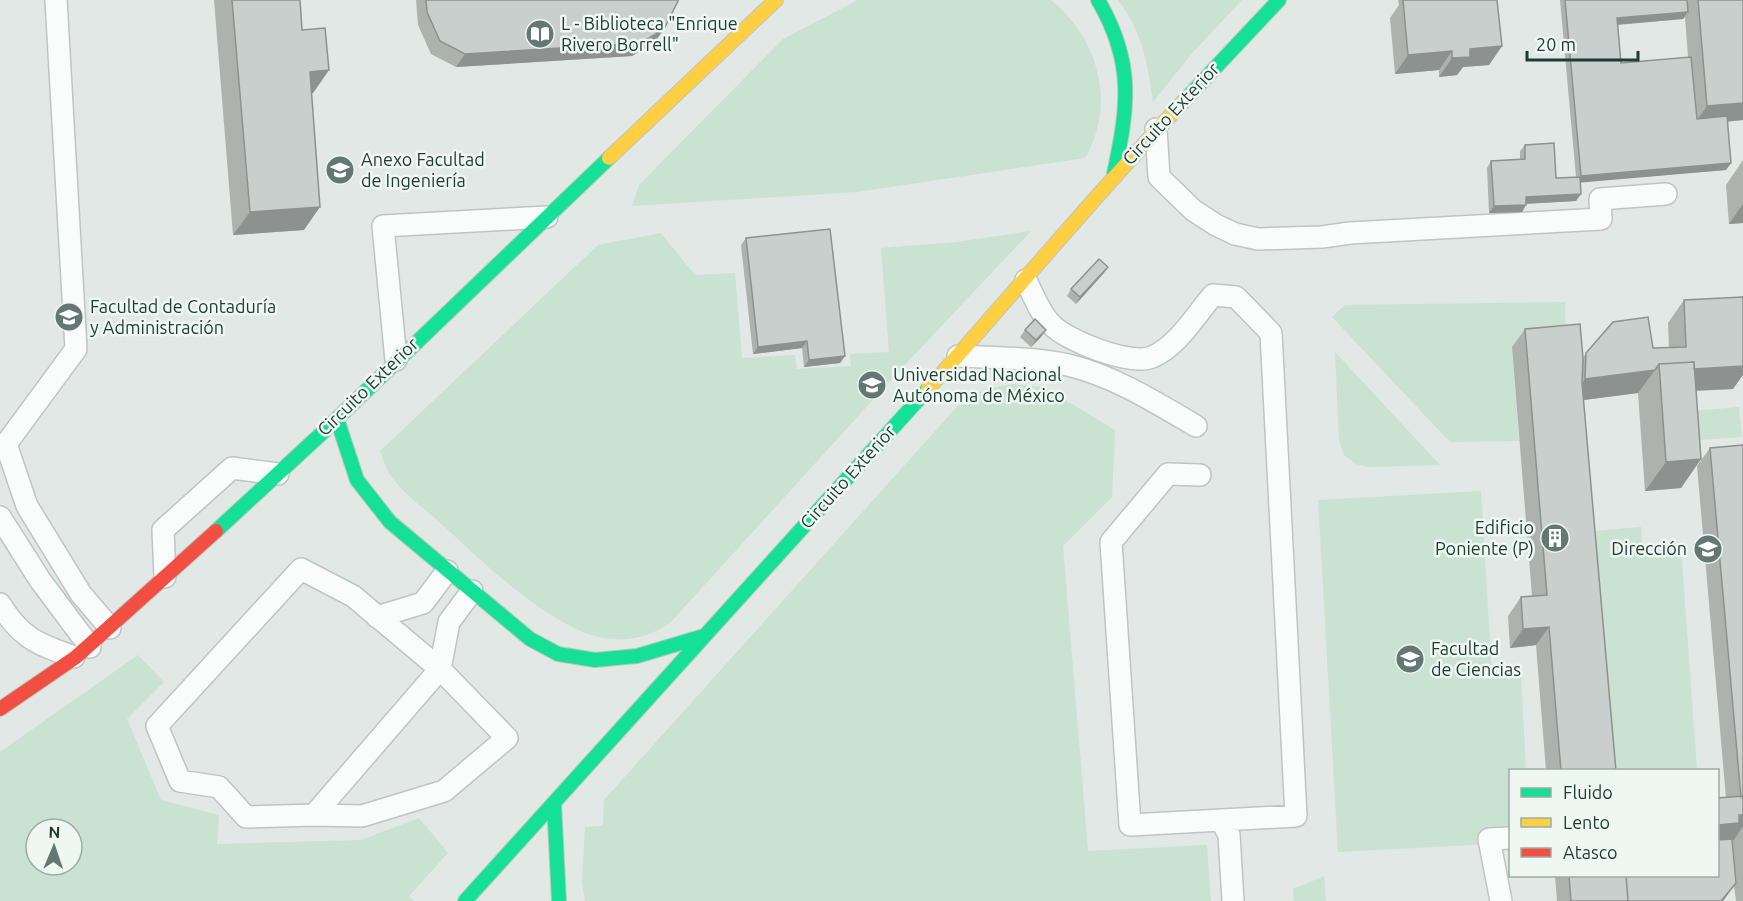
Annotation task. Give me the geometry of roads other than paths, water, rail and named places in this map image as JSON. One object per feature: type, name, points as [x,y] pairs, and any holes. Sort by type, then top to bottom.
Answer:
[{"type":"street","name":"Circuito Exterior","points":[[0,710],[24,696],[110,628],[337,419],[396,360],[776,0]]},
{"type":"street","points":[[1098,0],[1116,40],[1125,81],[1126,108],[1113,176]]},
{"type":"street","name":"Circuito Exterior","points":[[465,901],[1026,280],[1113,176],[1279,0]]},
{"type":"street","points":[[337,419],[357,480],[390,522],[530,639],[558,654],[595,660],[637,656],[704,636]]},
{"type":"street","points":[[554,803],[559,901]]},
{"type":"lane","points":[[56,0],[76,349],[6,444],[27,506],[81,594],[110,628]]},
{"type":"lane","points":[[1156,129],[1159,177],[1174,194],[1216,225],[1235,234],[1258,239],[1601,219],[1600,199],[1666,194]]},
{"type":"lane","points":[[396,360],[383,226],[547,217]]},
{"type":"lane","points":[[1026,280],[1051,325],[1077,342],[1117,357],[1152,358],[1174,342],[1213,295],[1236,297],[1271,333],[1296,816],[1130,825],[1111,542],[1168,474],[1200,475]]},
{"type":"lane","points":[[958,356],[1031,360],[1068,366],[1132,389],[1196,426]]},
{"type":"lane","points":[[165,577],[163,530],[232,468],[278,474]]},
{"type":"lane","points":[[0,517],[82,652]]},
{"type":"lane","points":[[301,569],[353,596],[377,617],[440,669],[507,738],[444,791],[362,816],[246,817],[219,787],[180,781],[156,726],[301,569]]},
{"type":"lane","points":[[377,617],[423,603],[447,571]]},
{"type":"lane","points":[[314,815],[440,669],[449,622],[472,591]]},
{"type":"lane","points":[[0,604],[9,618],[36,644],[82,652]]},
{"type":"lane","points":[[1221,820],[1229,835],[1233,901]]},
{"type":"lane","points":[[1501,901],[1489,839],[1509,838]]},
{"type":"place","name":"L - Biblioteca \"Enrique Rivero Borrell\"","points":[[540,34]]},
{"type":"place","name":"Anexo Facultad de Ingeniería","points":[[340,170]]},
{"type":"place","name":"Facultad de Contaduría y Administración","points":[[69,317]]},
{"type":"place","name":"Universidad Nacional Autónoma de México","points":[[872,385]]},
{"type":"place","name":"Edificio Poniente (P)","points":[[1555,538]]},
{"type":"place","name":"Dirección","points":[[1708,549]]},
{"type":"place","name":"Facultad de Ciencias","points":[[1410,659]]}]
